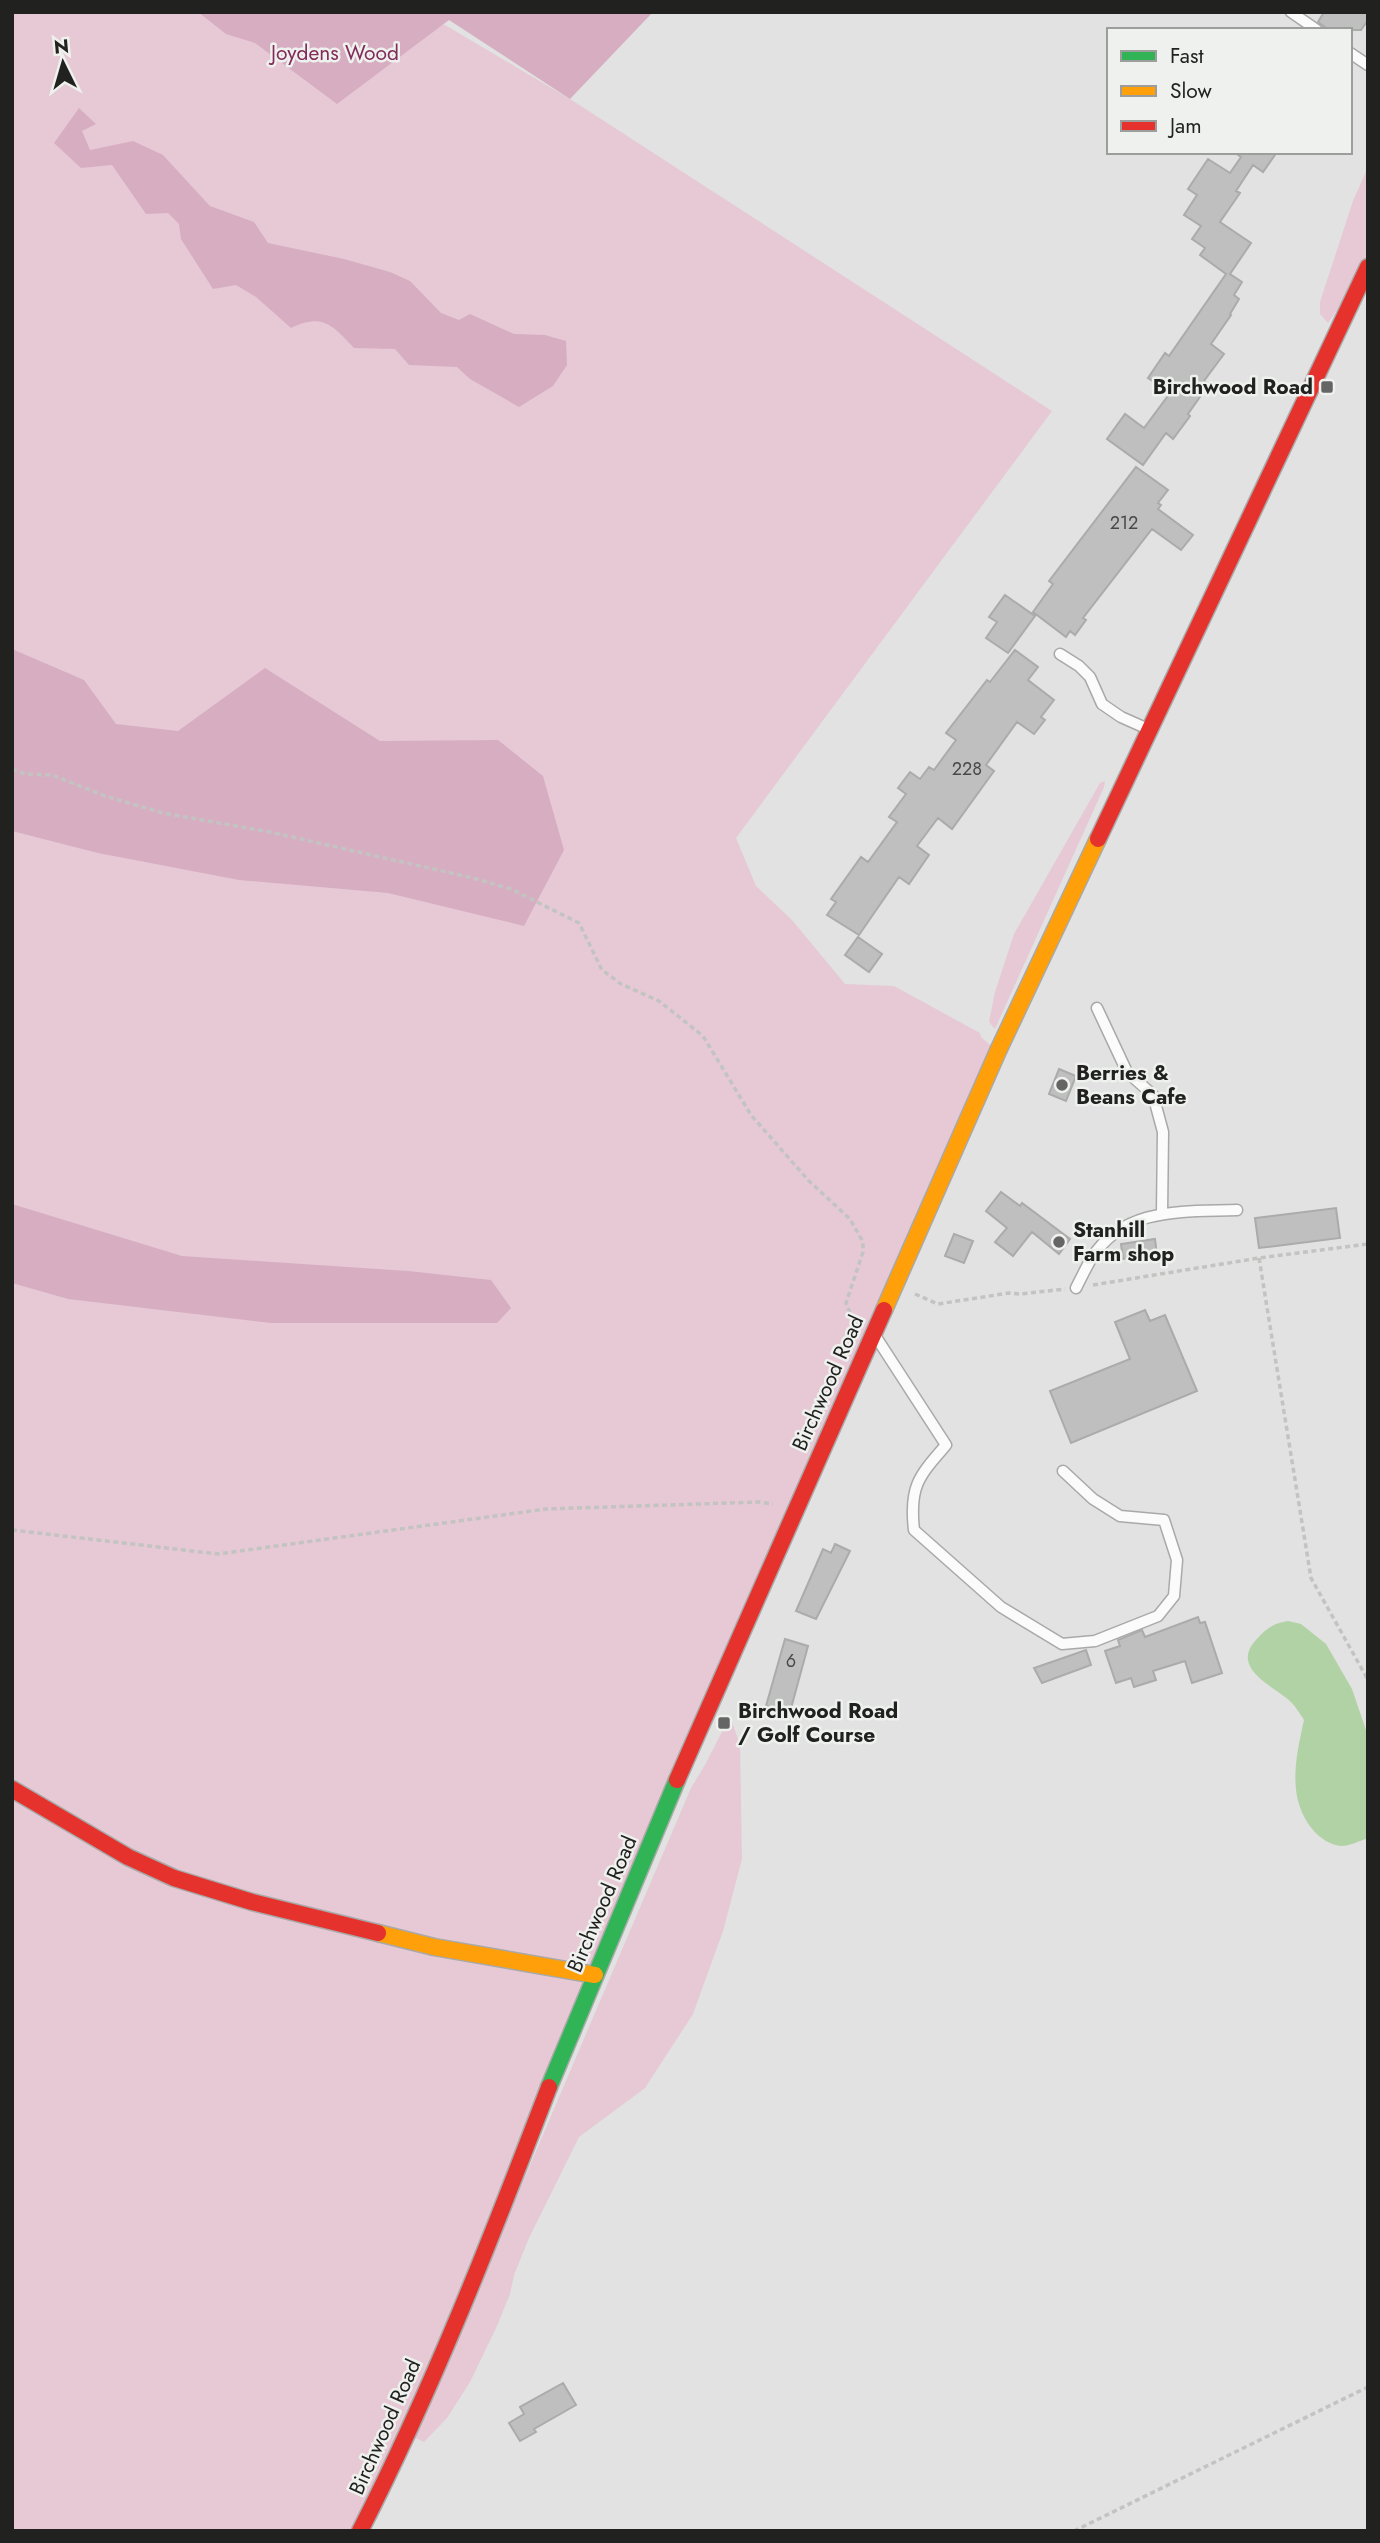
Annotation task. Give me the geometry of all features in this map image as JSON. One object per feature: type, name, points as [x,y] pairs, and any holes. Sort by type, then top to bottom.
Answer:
[{"type":"street","name":"Birchwood Road","points":[[360,2531],[383,2486],[503,2207],[595,1975],[680,1772],[998,1051],[1368,267]]},
{"type":"street","points":[[12,1789],[128,1857],[174,1878],[252,1902],[434,1947],[595,1975]]},
{"type":"lane","points":[[1291,12],[1314,28]]},
{"type":"lane","points":[[1352,54],[1368,65]]},
{"type":"lane","points":[[1060,654],[1090,677],[1102,704],[1121,717],[1149,730]]},
{"type":"lane","points":[[1097,1008],[1127,1072],[1153,1095],[1163,1132],[1162,1213]]},
{"type":"lane","points":[[1076,1288],[1092,1257],[1115,1233],[1139,1220],[1162,1213],[1237,1210]]},
{"type":"lane","points":[[874,1334],[946,1445],[919,1476],[911,1504],[914,1530],[1001,1607],[1062,1644],[1096,1641],[1158,1616],[1174,1596],[1177,1560],[1164,1520],[1120,1516],[1093,1499],[1063,1471]]},
{"type":"path","points":[[12,769],[26,774],[51,775],[105,796],[163,813],[270,832],[473,878],[510,889],[579,923],[602,970],[621,984],[659,1001],[703,1036],[751,1115],[809,1181],[850,1219],[863,1242],[863,1252],[846,1303],[856,1325]]},
{"type":"path","points":[[895,1285],[938,1304],[1009,1293],[1076,1288],[1259,1258],[1368,1244]]},
{"type":"path","points":[[1259,1258],[1311,1578],[1368,1680]]},
{"type":"path","points":[[12,1530],[218,1554],[546,1509],[759,1502],[796,1508]]},
{"type":"path","points":[[1074,2531],[1368,2387]]},
{"type":"green space","points":[[12,12],[393,12],[445,25],[570,99],[1052,411],[736,838],[756,886],[792,920],[845,984],[894,986],[980,1033],[997,1051],[502,2207],[358,2531],[12,2531]]},
{"type":"green space","name":"Joydens Wood","points":[[198,12],[653,12],[570,99],[449,20],[337,104],[255,43],[226,34]]},
{"type":"green space","points":[[79,108],[96,124],[82,131],[90,150],[133,141],[163,155],[210,206],[254,222],[268,243],[390,272],[410,281],[441,313],[459,320],[470,314],[514,334],[545,335],[566,341],[567,365],[553,386],[519,407],[470,379],[457,367],[409,365],[395,349],[354,348],[333,328],[319,322],[291,328],[256,297],[236,285],[213,289],[181,239],[179,224],[168,213],[146,214],[112,165],[81,168],[54,143]]},
{"type":"green space","points":[[1368,167],[1368,265],[1328,323],[1320,314],[1320,302],[1353,201]]},
{"type":"green space","points":[[12,649],[84,680],[116,724],[178,731],[265,668],[380,741],[498,740],[543,776],[564,850],[524,926],[388,893],[239,880],[98,853],[12,831]]},
{"type":"green space","points":[[1105,781],[995,1029],[989,1022],[995,992],[1014,934],[1100,783]]},
{"type":"green space","points":[[12,1204],[182,1256],[408,1271],[491,1280],[511,1308],[497,1323],[271,1323],[68,1299],[12,1283]]},
{"type":"green space","points":[[730,1716],[740,1745],[742,1859],[723,1931],[693,2014],[645,2088],[579,2137],[529,2238],[497,2326],[470,2382],[447,2418],[424,2442],[414,2437],[691,1788]]},
{"type":"shaded area","points":[[1288,1621],[1301,1624],[1326,1644],[1352,1689],[1368,1736],[1368,1838],[1351,1844],[1341,1846],[1326,1841],[1313,1830],[1305,1818],[1299,1805],[1295,1777],[1304,1720],[1291,1702],[1258,1676],[1248,1660],[1249,1650],[1263,1632]]},
{"type":"building","points":[[1324,12],[1368,12],[1368,20],[1361,30],[1326,28],[1318,22]]},
{"type":"building","points":[[1237,154],[1276,154],[1263,172],[1253,165],[1236,191],[1240,193],[1220,222],[1251,243],[1230,274],[1242,282],[1234,295],[1239,299],[1211,344],[1224,354],[1204,381],[1209,384],[1188,414],[1190,416],[1173,439],[1166,433],[1143,465],[1107,439],[1125,414],[1144,428],[1170,393],[1148,378],[1165,353],[1169,356],[1226,274],[1200,255],[1205,248],[1192,239],[1201,226],[1184,215],[1197,195],[1188,189],[1208,159],[1230,173],[1241,157]]},
{"type":"building","points":[[1136,467],[1168,490],[1158,503],[1161,505],[1158,509],[1193,535],[1181,550],[1152,529],[1083,618],[1086,620],[1075,635],[1070,631],[1066,637],[1033,612],[1053,584],[1049,581]]},
{"type":"building","points":[[1005,595],[1035,616],[1008,653],[986,638],[997,622],[989,617]]},
{"type":"building","points":[[1015,650],[1038,667],[1028,680],[1054,700],[1041,717],[1045,720],[1034,734],[1017,722],[986,765],[994,771],[952,829],[938,818],[917,846],[929,855],[909,884],[899,877],[859,935],[827,915],[836,902],[831,899],[861,857],[868,862],[897,822],[889,817],[906,794],[898,788],[910,772],[920,779],[929,767],[934,770],[956,740],[946,733],[987,680],[990,682]]},
{"type":"building","points":[[858,937],[882,954],[869,972],[845,955]]},
{"type":"building","name":"Berries & Beans Cafe","points":[[1059,1069],[1076,1076],[1066,1101],[1049,1094]]},
{"type":"building","points":[[1001,1192],[1020,1206],[1022,1203],[1070,1239],[1059,1254],[1032,1232],[1013,1256],[995,1242],[1007,1228],[986,1211]]},
{"type":"building","points":[[1336,1208],[1340,1238],[1259,1248],[1255,1218]]},
{"type":"building","points":[[954,1234],[973,1241],[964,1263],[945,1256]]},
{"type":"building","points":[[1155,1239],[1157,1255],[1123,1259],[1121,1244]]},
{"type":"building","points":[[1145,1310],[1150,1321],[1165,1315],[1197,1391],[1071,1443],[1050,1391],[1130,1359],[1115,1322]]},
{"type":"building","points":[[835,1544],[850,1551],[816,1619],[796,1611],[823,1549],[831,1553]]},
{"type":"building","points":[[1198,1617],[1200,1623],[1205,1622],[1222,1673],[1192,1683],[1185,1661],[1153,1671],[1156,1680],[1134,1687],[1131,1678],[1116,1683],[1105,1651],[1120,1646],[1118,1640],[1142,1630],[1145,1637]]},
{"type":"building","points":[[785,1639],[808,1646],[790,1712],[766,1706]]},
{"type":"building","points":[[1086,1650],[1091,1665],[1042,1683],[1034,1668]]},
{"type":"building","points":[[563,2383],[576,2405],[534,2429],[536,2432],[520,2441],[509,2423],[524,2414],[520,2407]]},
{"type":"traffic: fast","points":[[549,2087],[677,1780]]},
{"type":"traffic: slow","points":[[884,1310],[998,1051],[1098,839]]},
{"type":"traffic: slow","points":[[378,1933],[434,1947],[595,1975]]},
{"type":"traffic: jam","points":[[1098,839],[1368,267]]},
{"type":"traffic: jam","points":[[677,1780],[884,1310]]},
{"type":"traffic: jam","points":[[12,1789],[128,1857],[174,1878],[252,1902],[378,1933]]},
{"type":"traffic: jam","points":[[360,2531],[437,2367],[549,2087]]},
{"type":"place","name":"Birchwood Road","points":[[1327,387]]},
{"type":"place","name":"Berries & Beans Cafe","points":[[1062,1085]]},
{"type":"place","name":"Stanhill Farm shop","points":[[1059,1242]]},
{"type":"place","name":"Birchwood Road / Golf Course","points":[[724,1723]]}]
